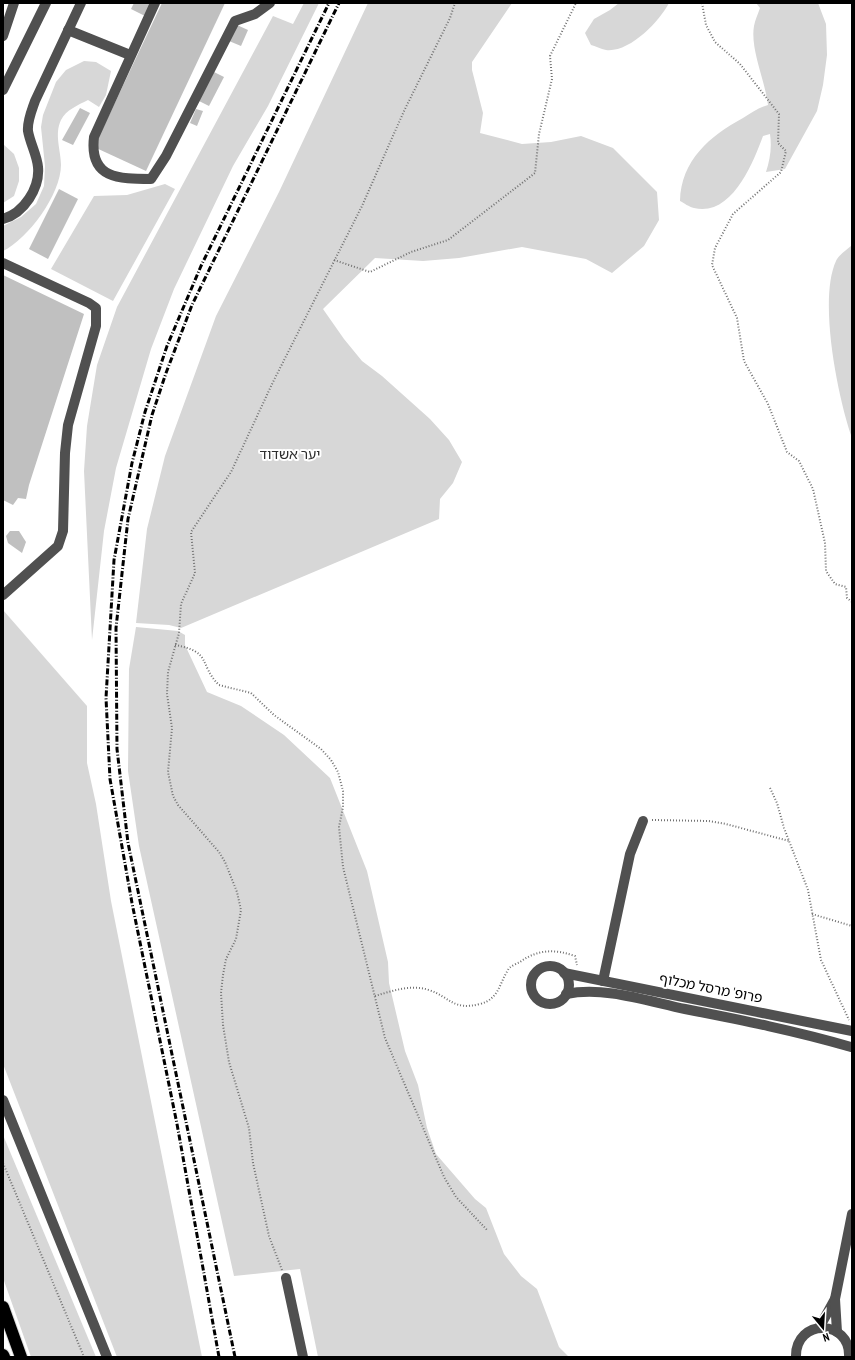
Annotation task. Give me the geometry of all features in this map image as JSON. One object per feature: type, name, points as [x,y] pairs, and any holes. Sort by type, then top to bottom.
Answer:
[{"type":"highway","points":[[3,1307],[21,1357]]},
{"type":"street","points":[[3,36],[14,3]]},
{"type":"street","points":[[3,90],[46,3]]},
{"type":"street","points":[[3,219],[17,213],[28,200],[36,183],[38,166],[28,130],[34,101],[81,3]]},
{"type":"street","points":[[155,3],[130,55],[94,137],[93,151],[97,163],[108,174],[122,179],[151,179],[166,156],[235,21],[255,14],[270,3]]},
{"type":"street","points":[[68,30],[130,55]]},
{"type":"street","points":[[3,263],[90,303],[96,308],[97,317],[96,326],[68,425],[65,453],[63,531],[58,546],[3,596]]},
{"type":"street","points":[[603,981],[630,854],[643,821]]},
{"type":"street","points":[[554,966],[564,973],[568,983],[566,994],[556,1002],[543,1002],[534,995],[531,983],[533,976],[542,968],[554,966]]},
{"type":"street","name":"פרופ' מרסל מכלוף","points":[[564,973],[852,1031]]},
{"type":"street","name":"פרופ' מרסל מכלוף","points":[[566,994],[588,992],[624,996],[807,1034],[852,1046]]},
{"type":"street","points":[[3,1100],[107,1357]]},
{"type":"street","points":[[837,1332],[835,1299],[852,1214]]},
{"type":"street","points":[[286,1278],[303,1357]]},
{"type":"street","points":[[819,1328],[835,1299]]},
{"type":"street","points":[[796,1357],[798,1343],[803,1335],[819,1328],[825,1328],[837,1332],[847,1344],[849,1357]]},
{"type":"path","points":[[286,1278],[269,1236],[253,1163],[249,1128],[225,1044],[221,993],[226,960],[236,939],[240,924],[241,910],[237,892],[226,862],[178,805],[169,784],[168,761],[172,728],[167,684],[170,661],[180,629],[181,604],[195,573],[191,532],[231,472],[273,382],[334,260],[450,18],[455,3]]},
{"type":"path","points":[[334,260],[370,272],[411,252],[448,240],[536,173],[539,134],[552,79],[550,56],[576,3]]},
{"type":"path","points":[[702,3],[706,25],[715,42],[740,64],[779,114],[778,144],[786,151],[781,172],[733,214],[715,248],[712,265],[737,318],[744,361],[768,404],[787,452],[799,461],[813,489],[825,543],[826,571],[836,584],[846,587],[847,598],[852,602]]},
{"type":"path","points":[[175,645],[191,648],[196,651],[201,656],[219,685],[230,689],[244,690],[251,693],[282,721],[314,742],[327,755],[334,766],[343,791],[343,807],[339,827],[343,867],[388,1049],[438,1166],[456,1197],[488,1231]]},
{"type":"path","points":[[770,788],[777,803],[789,841],[808,890],[821,960],[842,1001],[852,1026]]},
{"type":"path","points":[[643,821],[709,821],[726,824],[789,841]]},
{"type":"path","points":[[812,914],[852,926]]},
{"type":"path","points":[[375,996],[412,988],[430,990],[454,1004],[480,1004],[493,998],[498,992],[508,969],[527,956],[544,951],[561,952],[575,956],[579,976]]},
{"type":"path","points":[[3,1163],[84,1357]]},
{"type":"green space","points":[[304,3],[319,3],[268,106],[233,166],[174,289],[151,349],[116,468],[104,531],[92,640],[84,471],[87,426],[97,365],[117,307],[273,16],[293,24]]},
{"type":"green space","name":"יער אשדוד","points":[[368,3],[512,3],[472,62],[472,70],[483,113],[480,133],[522,144],[551,142],[581,136],[613,148],[657,192],[659,220],[644,246],[612,273],[586,259],[522,247],[459,258],[423,261],[375,258],[323,309],[344,339],[362,361],[382,376],[430,419],[449,440],[462,462],[453,483],[440,499],[439,519],[181,628],[169,625],[136,623],[147,529],[165,456],[216,316],[279,192]]},
{"type":"green space","points":[[619,3],[669,3],[651,27],[624,47],[615,50],[606,50],[591,45],[585,33],[594,19]]},
{"type":"green space","points":[[756,3],[818,3],[826,24],[827,55],[823,85],[817,111],[785,169],[766,172],[769,163],[771,144],[770,134],[763,136],[747,173],[739,186],[730,196],[719,204],[707,209],[694,208],[680,201],[682,186],[692,161],[709,141],[719,133],[756,110],[768,105],[754,45],[754,26],[760,8]]},
{"type":"green space","points":[[84,61],[96,62],[111,71],[106,95],[99,107],[88,100],[73,108],[63,116],[58,131],[61,160],[60,177],[55,189],[41,214],[23,237],[3,251],[3,226],[21,217],[36,204],[44,186],[45,166],[41,127],[43,115],[56,82],[66,70]]},
{"type":"green space","points":[[3,144],[14,154],[19,168],[19,181],[14,196],[3,203]]},
{"type":"green space","points":[[165,184],[175,189],[113,301],[51,269],[94,196],[127,195]]},
{"type":"green space","points":[[851,246],[852,438],[836,375],[829,324],[831,278],[837,259]]},
{"type":"green space","points":[[3,610],[87,706],[87,763],[96,804],[111,901],[202,1357],[117,1357],[3,1064]]},
{"type":"green space","points":[[136,627],[178,631],[185,635],[185,645],[207,692],[241,706],[284,735],[330,778],[367,871],[388,962],[389,983],[405,1051],[418,1085],[427,1128],[436,1154],[475,1199],[486,1208],[504,1254],[521,1276],[537,1289],[559,1347],[569,1357],[318,1357],[300,1269],[234,1276],[139,846],[128,771],[129,669]]},
{"type":"green space","points":[[3,1135],[96,1357],[31,1357],[3,1278]]},
{"type":"building","points":[[134,3],[151,3],[145,16],[131,9]]},
{"type":"building","points":[[162,3],[225,3],[146,171],[94,147]]},
{"type":"building","points":[[237,25],[248,30],[241,46],[229,41]]},
{"type":"building","points":[[214,72],[224,77],[209,106],[199,101]]},
{"type":"building","points":[[80,108],[90,113],[73,145],[62,140]]},
{"type":"building","points":[[196,109],[203,111],[197,126],[190,123]]},
{"type":"building","points":[[59,189],[78,199],[48,259],[29,249]]},
{"type":"building","points":[[3,275],[84,314],[29,485],[26,499],[18,498],[13,505],[3,500]]},
{"type":"building","points":[[10,531],[19,531],[26,542],[22,553],[8,543],[6,536]]},
{"type":"railway","points":[[219,1357],[177,1124],[132,903],[110,779],[106,698],[114,560],[132,463],[145,412],[167,346],[201,266],[329,3]]},
{"type":"railway","points":[[235,1357],[128,843],[117,749],[116,628],[128,519],[152,415],[166,373],[192,305],[339,3]]}]
